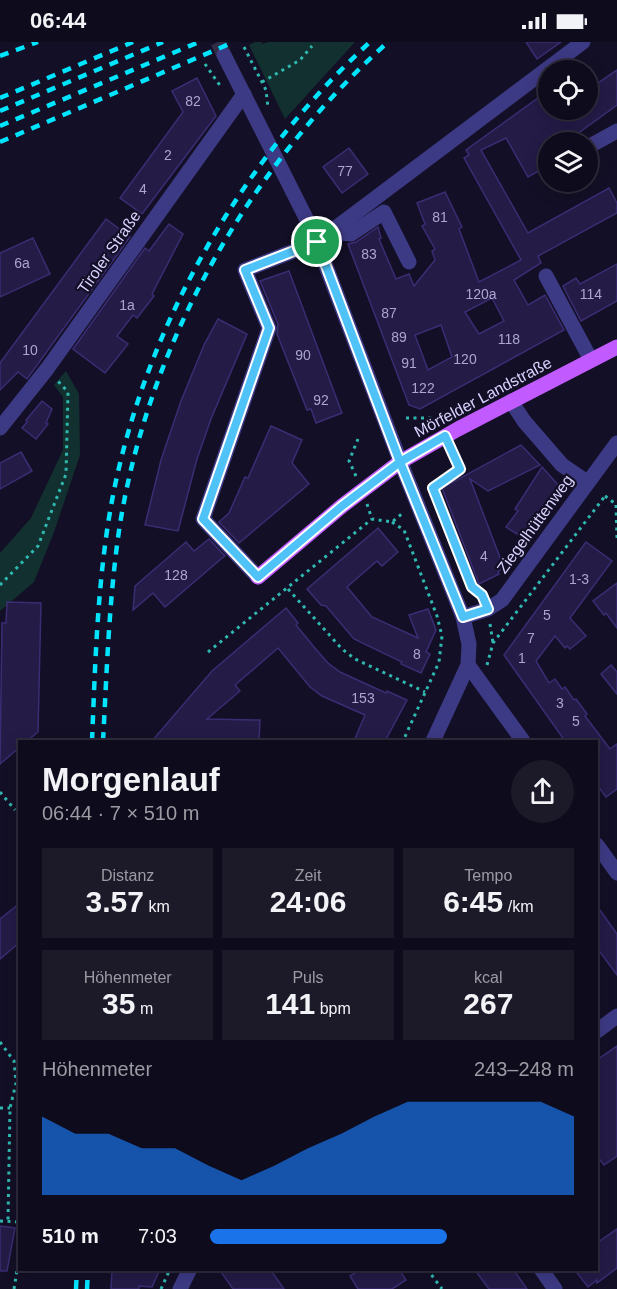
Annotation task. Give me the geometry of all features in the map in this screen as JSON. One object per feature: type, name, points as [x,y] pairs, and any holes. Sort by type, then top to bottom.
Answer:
[{"type":"main road","name":"Mörfelder Landstraße","points":[[258,577],[342,506],[400,462],[511,401],[617,347]]},
{"type":"street","points":[[258,577],[203,519],[269,328],[245,270],[317,242],[583,42]]},
{"type":"street","points":[[224,55],[317,242],[400,462],[463,617],[469,644],[468,665],[433,740]]},
{"type":"street","name":"Tiroler Straße","points":[[0,428],[47,369],[244,94]]},
{"type":"street","points":[[598,141],[617,131]]},
{"type":"street","points":[[330,232],[351,234],[384,212],[409,262]]},
{"type":"street","points":[[546,276],[591,360]]},
{"type":"street","points":[[511,401],[524,421],[562,465],[587,482]]},
{"type":"street","name":"Ziegelhüttenweg","points":[[463,617],[488,609],[502,600],[617,443]]},
{"type":"street","points":[[468,665],[521,740]]},
{"type":"street","points":[[598,846],[617,873]]},
{"type":"street","points":[[598,1030],[617,1016]]},
{"type":"street","points":[[180,1289],[189,1271]]},
{"type":"street","points":[[542,1271],[555,1289]]},
{"type":"path","points":[[262,82],[300,60],[312,46]]},
{"type":"path","points":[[0,585],[38,546],[66,474],[68,392],[47,369]]},
{"type":"path","points":[[406,418],[435,418],[460,469],[433,488],[472,587],[482,595],[488,609],[493,643]]},
{"type":"path","points":[[587,482],[616,505],[617,538]]},
{"type":"path","points":[[482,684],[493,643],[605,496]]},
{"type":"path","points":[[208,652],[372,519]]},
{"type":"path","points":[[392,522],[404,530],[437,616],[442,636],[439,662],[403,740]]},
{"type":"path","points":[[288,589],[342,650],[355,659],[425,692]]},
{"type":"path","points":[[0,792],[15,810]]},
{"type":"path","points":[[0,1042],[14,1061],[16,1083],[10,1108],[8,1221]]},
{"type":"path","points":[[0,1108],[10,1108]]},
{"type":"path","points":[[0,1221],[18,1222]]},
{"type":"path","points":[[14,1289],[18,1264]]},
{"type":"path","points":[[428,1271],[442,1289]]},
{"type":"green space","points":[[255,42],[263,44],[268,42],[355,42],[285,119],[249,45]]},
{"type":"green space","points":[[66,371],[79,394],[80,455],[34,582],[0,611],[0,553],[31,518],[63,450],[63,397],[54,385]]},
{"type":"building","points":[[526,42],[561,42],[537,59]]},
{"type":"building","points":[[617,70],[617,105],[598,119],[598,83]]},
{"type":"building","points":[[197,78],[216,116],[142,214],[120,198],[183,112],[172,91]]},
{"type":"building","points":[[538,98],[538,120],[596,120],[580,132],[538,132],[538,171],[528,177],[506,138],[481,150],[528,233],[609,188],[617,203],[617,213],[538,256],[541,263],[514,280],[528,305],[545,295],[564,330],[420,409],[409,405],[348,244],[356,242],[378,227],[381,238],[379,239],[396,279],[409,274],[414,286],[435,260],[432,251],[435,249],[422,226],[425,224],[417,203],[445,192],[462,227],[459,229],[479,282],[521,260],[464,158],[469,155],[466,150]],"holes":[[[492,298],[504,321],[479,334],[465,312]],[[441,325],[452,357],[428,370],[415,335]]]},
{"type":"building","points":[[349,148],[368,174],[342,193],[323,167]]},
{"type":"building","points":[[106,219],[130,237],[27,379],[18,372],[0,390],[0,363]]},
{"type":"building","points":[[169,224],[183,234],[152,294],[154,296],[137,318],[133,315],[117,336],[128,344],[105,373],[73,349],[145,248],[149,251]]},
{"type":"building","points":[[33,238],[50,274],[0,297],[0,253]]},
{"type":"building","points":[[617,264],[617,301],[581,321],[563,286],[576,278],[580,284]]},
{"type":"building","points":[[289,271],[342,413],[316,423],[311,409],[307,410],[277,334],[278,324],[260,281]]},
{"type":"building","points":[[218,319],[247,334],[211,419],[197,459],[178,531],[145,525],[161,460],[181,401],[204,345]]},
{"type":"building","points":[[42,401],[52,409],[46,423],[48,424],[36,439],[22,428]]},
{"type":"building","points":[[271,426],[302,440],[292,463],[309,484],[239,543],[219,522],[229,513],[245,477],[248,478]]},
{"type":"building","points":[[521,445],[540,465],[488,491],[470,479],[504,568],[498,571],[499,574],[479,584],[442,488]]},
{"type":"building","points":[[21,452],[32,471],[0,489],[0,463]]},
{"type":"building","points":[[542,467],[562,489],[525,539],[506,527],[518,511],[515,509]]},
{"type":"building","points":[[378,528],[398,552],[382,566],[377,561],[347,587],[372,617],[418,638],[409,615],[428,609],[436,630],[426,652],[430,654],[421,673],[354,639],[326,606],[321,605],[307,589]]},
{"type":"building","points":[[209,539],[225,556],[165,607],[153,593],[133,610],[135,586],[186,542],[194,551]]},
{"type":"building","points":[[586,542],[612,561],[570,618],[586,636],[570,649],[567,646],[565,648],[555,636],[536,661],[549,683],[555,679],[562,689],[565,687],[574,700],[576,699],[587,714],[585,716],[610,749],[617,744],[617,789],[606,797],[598,786],[598,740],[564,740],[504,655]]},
{"type":"building","points":[[617,583],[617,628],[593,601]]},
{"type":"building","points":[[7,602],[41,603],[38,732],[28,740],[18,740],[18,749],[0,764],[2,623],[6,623]]},
{"type":"building","points":[[286,608],[298,623],[296,625],[328,663],[340,672],[407,700],[386,740],[354,740],[365,715],[322,696],[310,687],[278,648],[235,685],[240,691],[207,719],[260,720],[259,740],[153,740],[212,671]]},
{"type":"building","points":[[611,665],[617,672],[617,694],[601,674]]},
{"type":"building","points":[[18,905],[18,944],[0,959],[0,919]]},
{"type":"building","points":[[598,907],[617,934],[617,975],[598,949]]},
{"type":"building","points":[[617,1046],[617,1156],[604,1165],[598,1157],[598,1059]]},
{"type":"building","points":[[0,1226],[15,1228],[7,1271],[0,1271]]},
{"type":"building","points":[[617,1229],[617,1268],[588,1287],[576,1271],[598,1271],[598,1242]]},
{"type":"building","points":[[112,1271],[159,1271],[152,1287],[111,1289]]},
{"type":"building","points":[[220,1271],[271,1271],[284,1289],[233,1289]]},
{"type":"building","points":[[358,1271],[400,1271],[406,1280],[392,1289],[358,1289],[350,1276]]},
{"type":"building","points":[[476,1271],[514,1271],[527,1289],[489,1289]]},
{"type":"tunnel","points":[[218,42],[224,55]]},
{"type":"railway","points":[[0,56],[38,42]]},
{"type":"railway","points":[[0,98],[133,42]]},
{"type":"railway","points":[[0,111],[163,42]]},
{"type":"railway","points":[[0,126],[199,42]]},
{"type":"railway","points":[[0,142],[234,42]]},
{"type":"railway","points":[[92,740],[95,660],[104,551],[122,456],[142,389],[168,324],[199,261],[236,201],[276,144],[321,91],[370,42]]},
{"type":"railway","points":[[103,740],[116,551],[134,456],[155,388],[182,323],[214,260],[250,200],[292,144],[338,91],[388,42]]},
{"type":"railway","points":[[76,1289],[77,1271]]},
{"type":"railway","points":[[87,1289],[88,1271]]},
{"type":"route","points":[[317,242],[245,270],[269,328],[203,519],[258,577],[342,506],[400,462],[445,436],[460,469],[433,488],[472,587],[482,595],[488,609],[463,617],[400,462],[317,242]]}]
